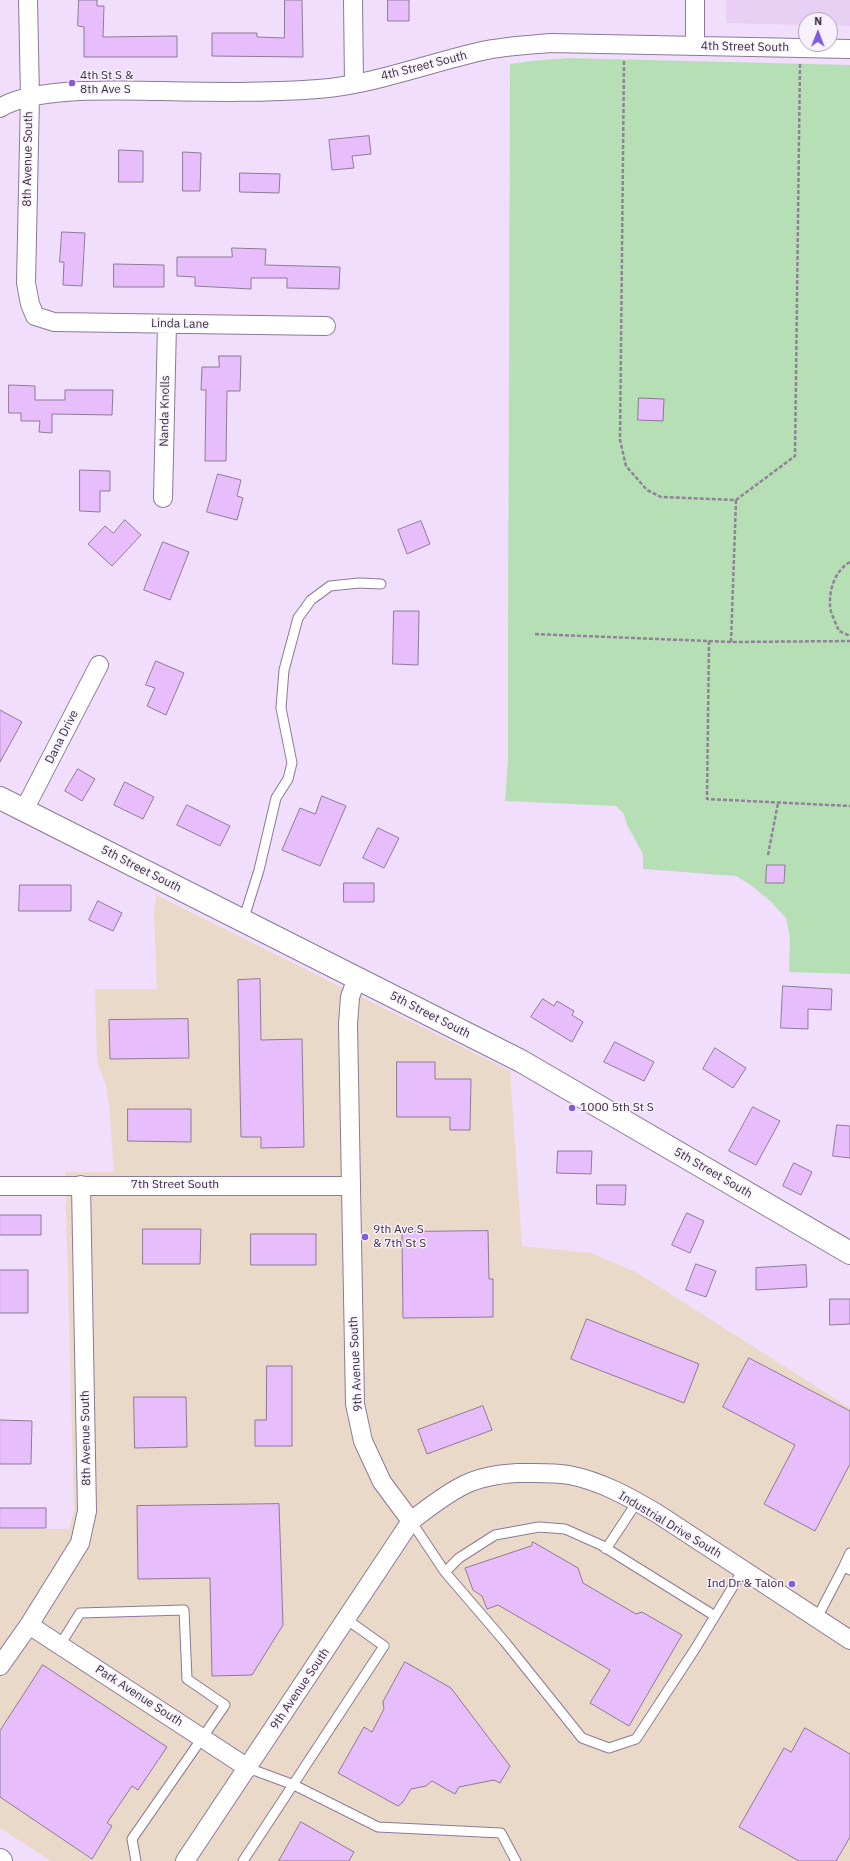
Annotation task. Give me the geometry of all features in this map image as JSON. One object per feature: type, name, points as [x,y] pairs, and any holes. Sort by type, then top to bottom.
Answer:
[{"type":"street","name":"8th Avenue South","points":[[28,0],[30,97],[26,283],[30,304],[36,316]]},
{"type":"street","points":[[353,0],[354,83]]},
{"type":"street","points":[[695,0],[695,45]]},
{"type":"street","name":"4th Street South","points":[[0,108],[30,97],[85,91],[263,92],[319,89],[354,83],[484,50],[516,45],[551,43],[798,48]]},
{"type":"street","name":"4th Street South","points":[[838,49],[850,49]]},
{"type":"street","name":"Linda Lane","points":[[36,316],[54,322],[326,326]]},
{"type":"street","name":"Nanda Knolls","points":[[163,498],[167,324]]},
{"type":"street","name":"Dana Drive","points":[[24,810],[99,665]]},
{"type":"street","name":"5th Street South","points":[[0,798],[521,1061],[850,1252]]},
{"type":"street","name":"9th Avenue South","points":[[185,1861],[411,1521],[382,1482],[363,1441],[355,1404],[348,1024],[350,997],[357,978]]},
{"type":"street","name":"8th Avenue South","points":[[0,1666],[29,1625],[80,1543],[87,1511],[81,1185]]},
{"type":"street","name":"7th Street South","points":[[0,1186],[351,1186]]},
{"type":"street","name":"Industrial Drive South","points":[[411,1521],[434,1502],[465,1484],[497,1474],[533,1473],[569,1475],[593,1482],[637,1502],[850,1640]]},
{"type":"street","name":"Park Avenue South","points":[[29,1625],[248,1768]]},
{"type":"lane","points":[[243,921],[259,870],[276,798],[288,779],[292,763],[281,708],[284,670],[298,618],[311,600],[330,586],[359,583],[381,584]]},
{"type":"lane","points":[[606,1549],[637,1502]]},
{"type":"lane","points":[[411,1521],[445,1572],[505,1642],[582,1738],[609,1748],[636,1739],[743,1570]]},
{"type":"lane","points":[[445,1572],[459,1558],[495,1534],[539,1527],[565,1528],[606,1549],[715,1616]]},
{"type":"lane","points":[[817,1618],[847,1568],[850,1553]]},
{"type":"lane","points":[[60,1645],[80,1613],[184,1610],[187,1679],[225,1705],[132,1839],[136,1861]]},
{"type":"lane","points":[[243,1861],[384,1646],[346,1619]]},
{"type":"lane","points":[[248,1768],[294,1785],[378,1827],[501,1833],[516,1861]]},
{"type":"path","points":[[625,44],[620,440],[626,466],[647,490],[661,497],[736,500],[795,456],[800,52]]},
{"type":"path","points":[[731,642],[736,500]]},
{"type":"path","points":[[850,562],[841,567],[832,585],[829,606],[839,631],[850,636]]},
{"type":"path","points":[[535,634],[731,642],[850,642]]},
{"type":"path","points":[[709,641],[707,799],[850,806]]},
{"type":"path","points":[[768,855],[778,803]]},
{"type":"shaded area","points":[[726,0],[850,0],[850,26],[838,25],[838,12],[798,12],[798,25],[726,23]]},
{"type":"shaded area","points":[[156,895],[510,1071],[522,1246],[591,1253],[636,1272],[850,1408],[850,1861],[51,1861],[0,1828],[0,1529],[69,1529],[74,1510],[65,1172],[114,1172],[106,1085],[97,1062],[95,989],[157,989],[154,914]]},
{"type":"green space","points":[[567,58],[850,65],[850,974],[789,972],[790,937],[786,918],[769,900],[752,886],[736,876],[643,869],[643,854],[627,825],[624,814],[616,806],[505,801],[508,759],[510,64]]},
{"type":"building","points":[[79,0],[97,0],[97,6],[104,6],[103,37],[177,36],[177,57],[84,57],[84,27],[78,26]]},
{"type":"building","points":[[285,0],[302,0],[303,57],[212,56],[212,33],[257,33],[257,37],[284,38]]},
{"type":"building","points":[[388,0],[409,0],[409,21],[388,21]]},
{"type":"building","points":[[369,136],[371,154],[352,156],[354,168],[332,170],[329,140]]},
{"type":"building","points":[[119,150],[143,151],[143,182],[119,182]]},
{"type":"building","points":[[183,152],[201,153],[200,191],[183,191]]},
{"type":"building","points":[[240,173],[280,174],[279,193],[240,192]]},
{"type":"building","points":[[62,232],[85,233],[82,286],[63,285],[64,262],[60,262]]},
{"type":"building","points":[[232,248],[266,249],[265,265],[340,267],[339,289],[287,288],[287,278],[251,278],[251,289],[195,286],[195,277],[177,276],[177,257],[232,257]]},
{"type":"building","points":[[114,264],[164,265],[164,287],[114,287]]},
{"type":"building","points":[[219,356],[241,356],[240,391],[227,391],[226,461],[205,461],[206,390],[201,390],[202,367],[219,367]]},
{"type":"building","points":[[9,385],[35,386],[35,400],[65,400],[65,390],[113,390],[112,415],[52,414],[52,433],[39,432],[40,421],[21,421],[21,413],[9,413]]},
{"type":"building","points":[[639,398],[664,399],[663,421],[638,420]]},
{"type":"building","points":[[80,470],[110,471],[110,491],[100,491],[100,512],[80,511]]},
{"type":"building","points":[[218,474],[241,480],[237,496],[243,498],[237,520],[207,512]]},
{"type":"building","points":[[125,520],[141,535],[112,566],[88,544],[105,526],[113,533]]},
{"type":"building","points":[[421,521],[430,544],[407,554],[398,530]]},
{"type":"building","points":[[163,542],[189,552],[170,600],[144,590]]},
{"type":"building","points":[[394,611],[419,611],[418,665],[393,664]]},
{"type":"building","points":[[156,661],[184,673],[166,715],[147,706],[155,688],[146,685]]},
{"type":"building","points":[[0,710],[22,722],[0,762]]},
{"type":"building","points":[[78,769],[95,779],[82,801],[65,791]]},
{"type":"building","points":[[125,782],[154,797],[143,819],[114,805]]},
{"type":"building","points":[[322,796],[346,806],[320,866],[282,850],[300,808],[315,814]]},
{"type":"building","points":[[187,805],[230,826],[220,846],[177,825]]},
{"type":"building","points":[[378,828],[399,838],[384,868],[363,858]]},
{"type":"building","points":[[767,865],[785,865],[784,883],[766,883]]},
{"type":"building","points":[[344,883],[374,883],[374,902],[344,902]]},
{"type":"building","points":[[20,885],[71,885],[71,911],[19,911]]},
{"type":"building","points":[[98,901],[122,913],[113,931],[89,920]]},
{"type":"building","points":[[260,979],[261,1040],[302,1039],[304,1147],[261,1148],[261,1137],[241,1137],[238,980]]},
{"type":"building","points":[[783,986],[832,989],[831,1010],[808,1009],[808,1029],[781,1028]]},
{"type":"building","points":[[543,999],[554,1006],[557,1001],[574,1011],[572,1015],[583,1022],[572,1042],[531,1017]]},
{"type":"building","points":[[188,1019],[189,1058],[110,1059],[109,1020]]},
{"type":"building","points":[[615,1042],[654,1062],[644,1081],[604,1062]]},
{"type":"building","points":[[715,1048],[746,1068],[733,1088],[703,1069]]},
{"type":"building","points":[[397,1062],[435,1062],[435,1079],[471,1079],[470,1130],[450,1130],[450,1117],[397,1117]]},
{"type":"building","points":[[753,1107],[780,1121],[756,1165],[729,1151]]},
{"type":"building","points":[[128,1109],[191,1109],[191,1142],[128,1141]]},
{"type":"building","points":[[837,1125],[850,1126],[850,1158],[833,1156]]},
{"type":"building","points":[[558,1151],[592,1151],[591,1174],[557,1173]]},
{"type":"building","points":[[794,1163],[812,1172],[801,1195],[783,1186]]},
{"type":"building","points":[[597,1185],[626,1185],[625,1205],[597,1204]]},
{"type":"building","points":[[687,1213],[704,1221],[690,1253],[672,1245]]},
{"type":"building","points":[[0,1215],[41,1215],[41,1235],[0,1235]]},
{"type":"building","points":[[143,1229],[201,1229],[200,1264],[143,1264]]},
{"type":"building","points":[[488,1231],[489,1279],[493,1279],[493,1317],[403,1318],[402,1232]]},
{"type":"building","points":[[251,1234],[316,1234],[316,1265],[251,1265]]},
{"type":"building","points":[[696,1264],[716,1271],[706,1297],[686,1290]]},
{"type":"building","points":[[806,1265],[807,1287],[756,1290],[756,1268]]},
{"type":"building","points":[[0,1270],[28,1270],[28,1313],[0,1313]]},
{"type":"building","points":[[830,1299],[850,1299],[850,1324],[830,1325]]},
{"type":"building","points":[[587,1319],[699,1364],[684,1403],[571,1359]]},
{"type":"building","points":[[749,1358],[850,1411],[850,1464],[815,1531],[764,1504],[795,1445],[723,1407]]},
{"type":"building","points":[[267,1366],[292,1366],[292,1446],[255,1446],[255,1420],[266,1420]]},
{"type":"building","points":[[134,1397],[186,1397],[187,1447],[135,1448]]},
{"type":"building","points":[[483,1406],[492,1430],[427,1454],[418,1430]]},
{"type":"building","points":[[0,1420],[32,1421],[31,1464],[0,1464]]},
{"type":"building","points":[[279,1504],[283,1625],[252,1675],[212,1676],[210,1578],[138,1579],[137,1506]]},
{"type":"building","points":[[0,1508],[46,1508],[46,1528],[0,1528]]},
{"type":"building","points":[[533,1542],[578,1568],[583,1583],[636,1614],[642,1612],[682,1635],[629,1726],[590,1703],[610,1670],[498,1605],[487,1609],[482,1596],[473,1590],[465,1568],[531,1546]]},
{"type":"building","points":[[405,1662],[451,1688],[510,1766],[500,1783],[494,1780],[459,1787],[455,1794],[432,1781],[426,1786],[411,1789],[403,1802],[398,1806],[338,1773],[364,1727],[372,1732],[384,1709],[383,1702]]},
{"type":"building","points":[[43,1665],[167,1747],[138,1790],[132,1786],[107,1823],[112,1826],[92,1859],[0,1797],[0,1731]]},
{"type":"building","points":[[805,1728],[850,1754],[850,1837],[836,1861],[799,1861],[739,1827],[784,1748],[791,1752]]},
{"type":"building","points":[[301,1822],[354,1852],[349,1861],[279,1861]]},
{"type":"place","name":"4th St S & 8th Ave S","points":[[72,83]]},
{"type":"place","name":"1000 5th St S","points":[[572,1108]]},
{"type":"place","name":"9th Ave S & 7th St S","points":[[365,1237]]},
{"type":"place","name":"Ind Dr & Talon","points":[[792,1584]]}]
